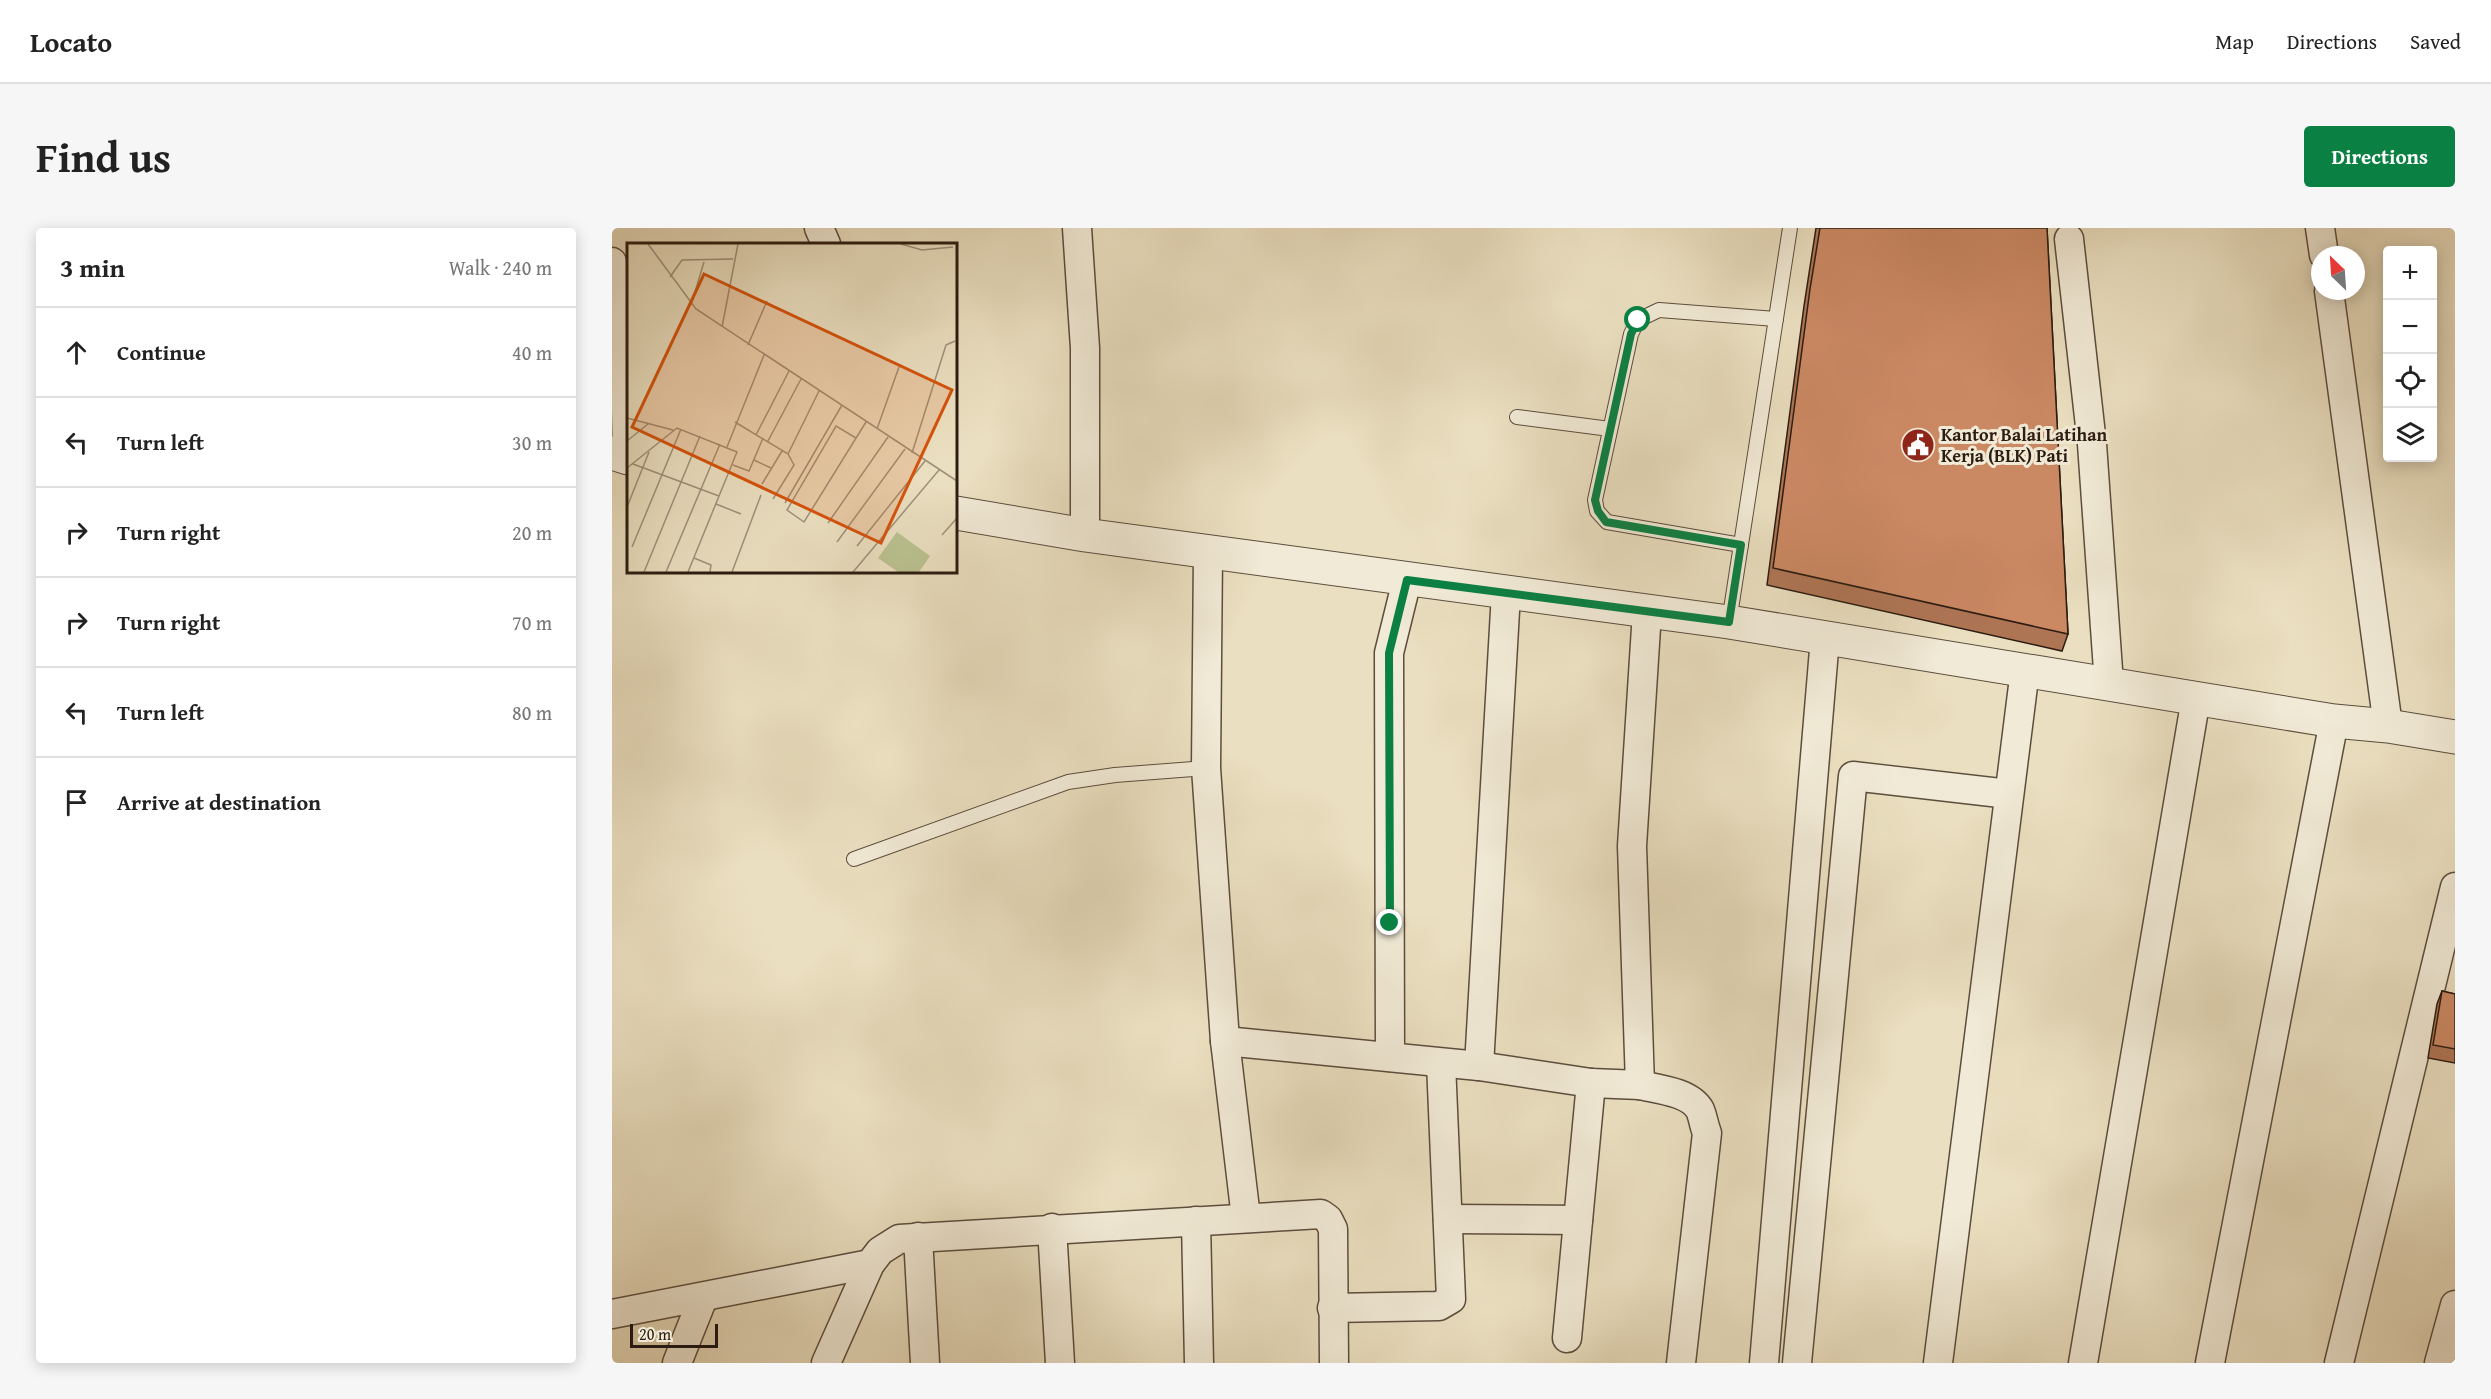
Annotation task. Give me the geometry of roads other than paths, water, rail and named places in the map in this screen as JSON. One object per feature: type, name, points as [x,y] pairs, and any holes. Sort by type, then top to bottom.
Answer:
[{"type":"street","points":[[819,228],[826,243]]},
{"type":"street","points":[[1077,228],[1085,348],[1085,536]]},
{"type":"street","points":[[2320,228],[2323,246]]},
{"type":"street","points":[[2068,239],[2092,444],[2109,684]]},
{"type":"street","points":[[612,262],[624,316],[622,456]]},
{"type":"street","points":[[2330,300],[2388,726]]},
{"type":"street","points":[[957,513],[1085,536],[1729,622],[2334,721],[2388,726],[2455,737]]},
{"type":"street","points":[[1208,553],[1206,768],[1225,1041],[1246,1218]]},
{"type":"street","points":[[1390,1057],[1389,653],[1407,580]]},
{"type":"street","points":[[1479,1066],[1506,593]]},
{"type":"street","points":[[1640,1085],[1632,846],[1647,612]]},
{"type":"street","points":[[1764,1363],[1825,638]]},
{"type":"street","points":[[1938,1363],[2025,670]]},
{"type":"street","points":[[2083,1363],[2196,698]]},
{"type":"street","points":[[2210,1363],[2334,721]]},
{"type":"street","points":[[1797,1363],[1852,776],[2009,794]]},
{"type":"street","points":[[2339,1363],[2455,887]]},
{"type":"street","points":[[1225,1041],[1479,1066],[1591,1083],[1640,1085],[1676,1094],[1692,1102],[1700,1110],[1707,1133],[1681,1363]]},
{"type":"street","points":[[1332,1308],[1439,1306],[1445,1304],[1452,1296],[1441,1062]]},
{"type":"street","points":[[1567,1338],[1591,1083]]},
{"type":"street","points":[[826,1363],[870,1264],[889,1243],[918,1237],[1052,1228],[1321,1214],[1328,1219],[1333,1228],[1334,1363]]},
{"type":"street","points":[[1448,1219],[1578,1220]]},
{"type":"street","points":[[1196,1221],[1199,1363]]},
{"type":"street","points":[[1052,1228],[1060,1363]]},
{"type":"street","points":[[918,1237],[925,1363]]},
{"type":"street","points":[[612,1314],[870,1264]]},
{"type":"street","points":[[677,1363],[703,1298]]},
{"type":"street","points":[[2439,1363],[2455,1305]]},
{"type":"lane","points":[[1729,622],[1790,228]]},
{"type":"lane","points":[[1741,545],[1606,522],[1598,511],[1595,500],[1631,334],[1638,320],[1659,310],[1776,319]]},
{"type":"lane","points":[[1517,417],[1610,429]]},
{"type":"lane","points":[[854,859],[1068,782],[1106,775],[1206,768]]},
{"type":"place","name":"Kantor Balai Latihan Kerja (BLK) Pati","points":[[1918,445]]}]
